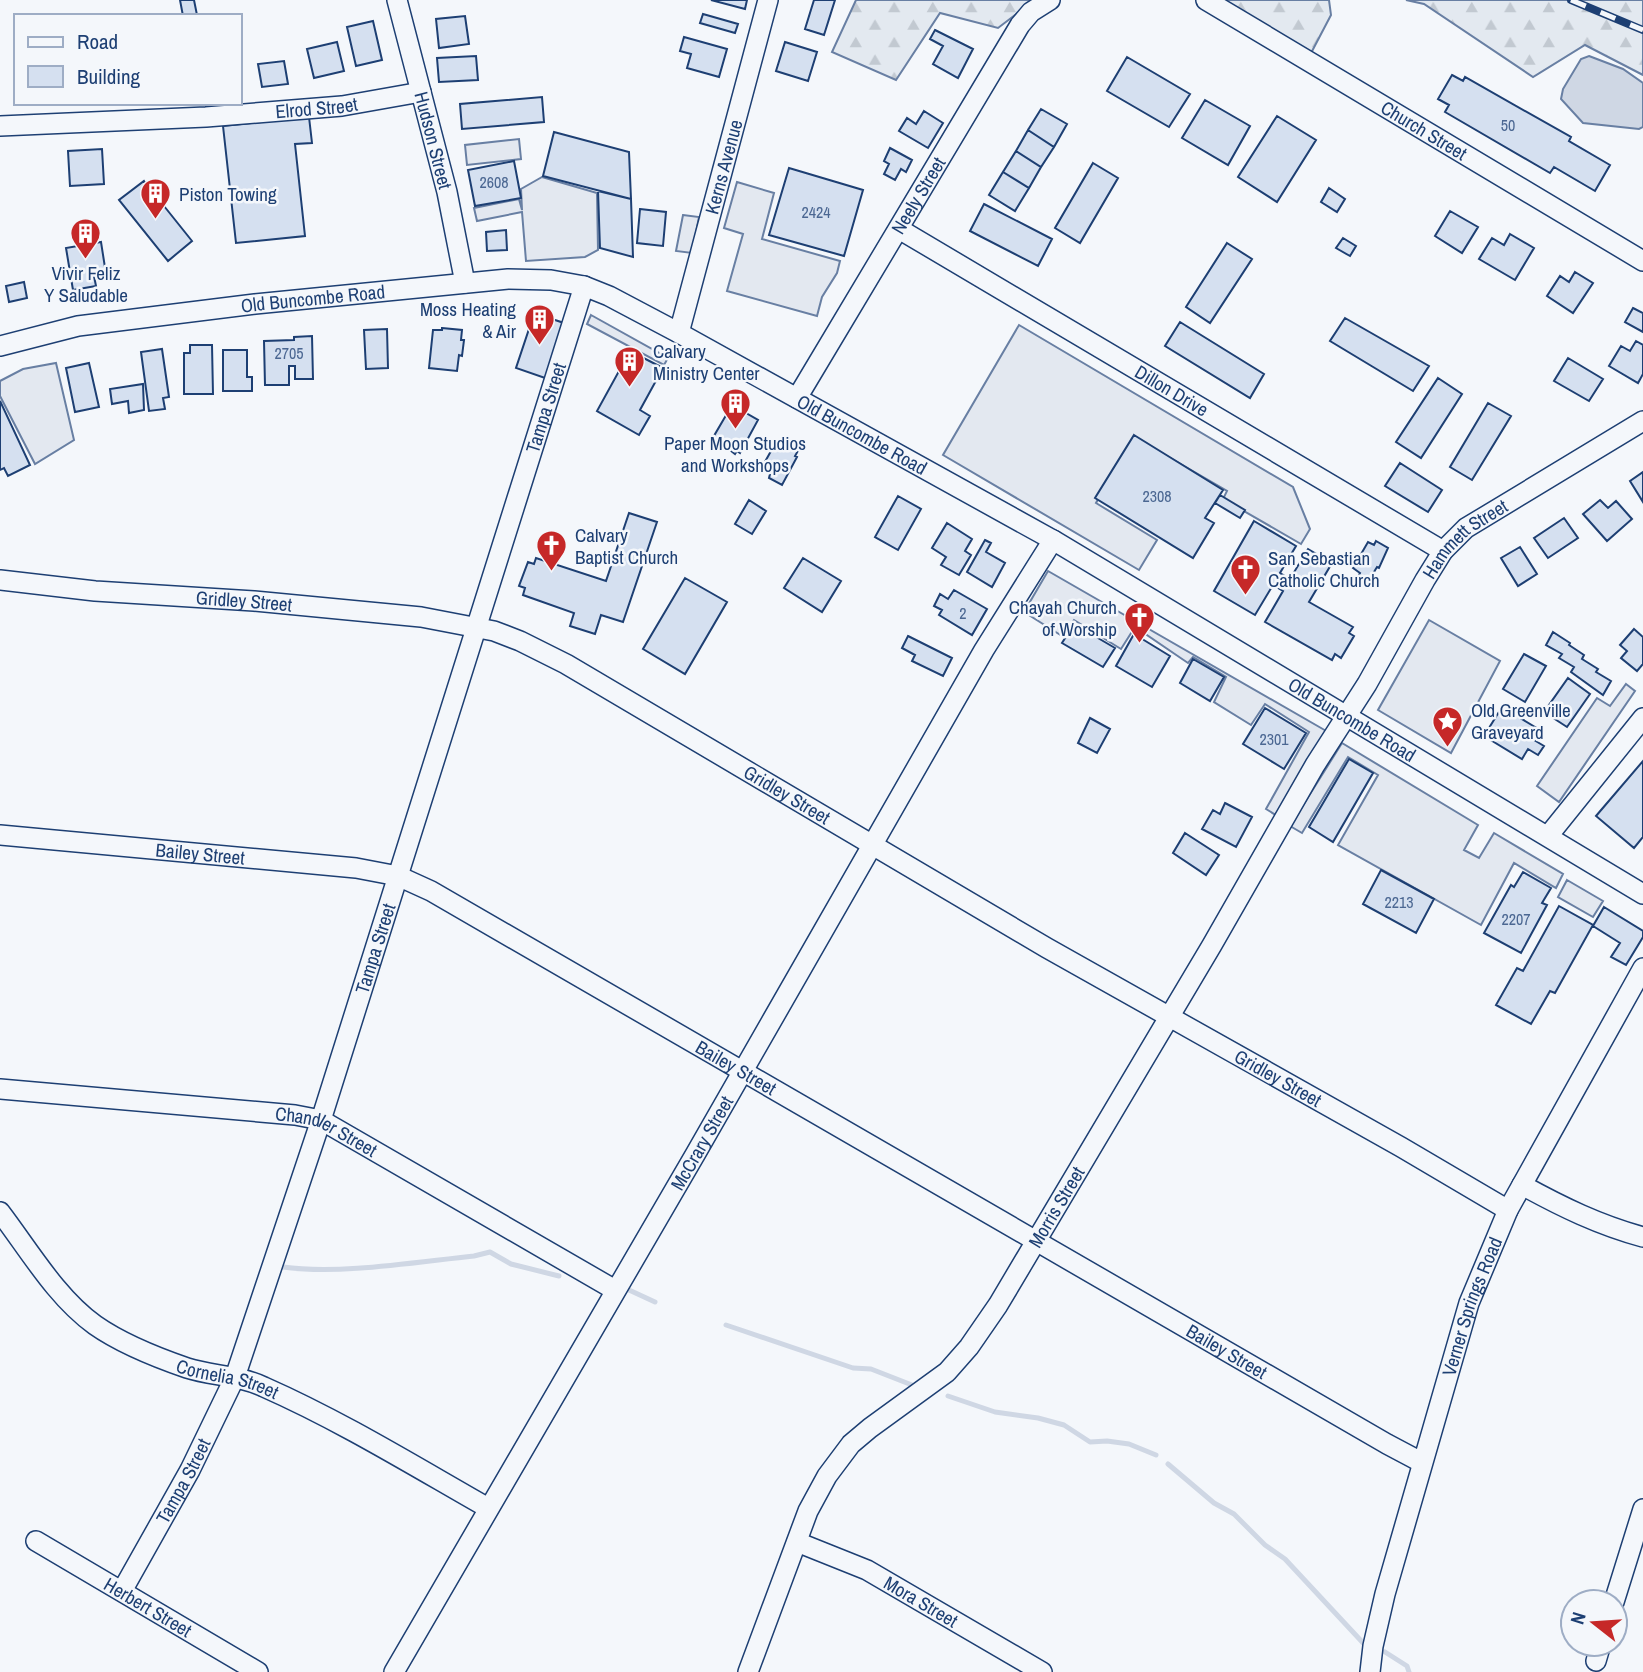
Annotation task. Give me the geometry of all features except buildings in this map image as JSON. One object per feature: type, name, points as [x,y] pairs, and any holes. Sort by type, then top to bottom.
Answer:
[{"type":"street","name":"Hudson Street","points":[[397,0],[447,192],[465,283]]},
{"type":"street","name":"Kerns Avenue","points":[[679,333],[768,0]]},
{"type":"street","name":"Neely Street","points":[[797,398],[1020,24],[1031,12],[1050,0]]},
{"type":"street","name":"Church Street","points":[[1206,0],[1643,261]]},
{"type":"street","name":"Elrod Street","points":[[0,126],[220,116],[342,106],[421,93]]},
{"type":"street","name":"Dillon Drive","points":[[899,229],[1443,551]]},
{"type":"street","name":"Old Buncombe Road","points":[[0,346],[48,332],[124,318],[465,283],[537,279],[584,286],[609,296],[679,333],[1053,540],[1643,894]]},
{"type":"street","name":"Tampa Street","points":[[122,1591],[190,1470],[235,1377],[321,1120],[584,286]]},
{"type":"street","name":"Hammett Street","points":[[1347,716],[1443,551],[1466,528],[1643,421]]},
{"type":"street","name":"McCrary Street","points":[[394,1672],[743,1072],[984,650],[1053,540]]},
{"type":"street","name":"Gridley Street","points":[[0,580],[95,592],[254,601],[392,613],[477,627],[520,641],[566,664],[1168,1018],[1401,1147],[1508,1210]]},
{"type":"street","name":"Morris Street","points":[[748,1672],[814,1498],[842,1455],[870,1428],[947,1372],[970,1348],[1168,1018],[1315,765],[1347,716]]},
{"type":"street","points":[[1548,836],[1643,718]]},
{"type":"street","name":"Bailey Street","points":[[0,835],[312,862],[398,876],[431,891],[1422,1462]]},
{"type":"street","name":"Verner Springs Road","points":[[1370,1672],[1385,1594],[1469,1303],[1508,1210],[1643,968]]},
{"type":"street","name":"Chandler Street","points":[[0,1089],[295,1115],[321,1120],[615,1290]]},
{"type":"street","points":[[1522,1185],[1569,1211],[1611,1228],[1643,1237]]},
{"type":"street","name":"Cornelia Street","points":[[0,1212],[54,1285],[95,1325],[154,1356],[190,1369],[235,1377],[283,1395],[488,1508]]},
{"type":"street","points":[[1618,1588],[1643,1509]]},
{"type":"street","name":"Herbert Street","points":[[36,1541],[258,1672]]},
{"type":"street","name":"Mora Street","points":[[797,1542],[867,1570],[1042,1672]]},
{"type":"green space","points":[[856,0],[1035,0],[998,28],[940,13],[896,80],[832,52]]},
{"type":"green space","points":[[1218,0],[1329,0],[1331,15],[1310,55]]},
{"type":"green space","points":[[1406,0],[1643,0],[1643,75],[1585,45],[1533,77],[1424,4]]},
{"type":"shaded area","points":[[1589,56],[1623,69],[1643,83],[1643,127],[1639,129],[1583,123],[1561,99],[1563,89],[1581,59]]},
{"type":"shaded area","points":[[519,139],[521,159],[467,165],[465,145]]},
{"type":"shaded area","points":[[542,177],[597,193],[598,250],[585,257],[526,261],[522,212],[477,221],[474,208],[519,199],[522,210],[521,189]]},
{"type":"shaded area","points":[[737,182],[774,193],[762,239],[840,261],[837,273],[822,297],[817,316],[727,291],[743,234],[724,228]]},
{"type":"shaded area","points":[[683,215],[699,217],[692,253],[676,251]]},
{"type":"shaded area","points":[[591,315],[668,358],[664,365],[587,324]]},
{"type":"shaded area","points":[[1019,325],[1293,487],[1310,529],[1301,544],[1223,499],[1227,491],[1134,437],[1096,503],[1157,540],[1139,570],[943,455]]},
{"type":"shaded area","points":[[56,363],[74,440],[35,464],[0,396],[0,381],[23,369]]},
{"type":"shaded area","points":[[1048,571],[1328,732],[1279,817],[1266,809],[1309,732],[1265,704],[1251,725],[1214,702],[1226,677],[1193,657],[1188,663],[1135,627],[1121,649],[1074,620],[1062,636],[1024,612]]},
{"type":"shaded area","points":[[1429,620],[1500,661],[1451,753],[1378,710]]},
{"type":"shaded area","points":[[1626,684],[1635,691],[1559,802],[1537,786],[1597,698],[1610,706]]},
{"type":"shaded area","points":[[1342,743],[1478,825],[1464,850],[1479,858],[1494,833],[1563,874],[1556,888],[1514,863],[1481,925],[1338,845],[1378,775],[1348,757],[1302,833],[1290,826]]},
{"type":"shaded area","points":[[1567,880],[1603,901],[1593,917],[1558,897]]},
{"type":"waterway","points":[[283,1267],[353,1269],[490,1252],[511,1264],[559,1276]]},
{"type":"waterway","points":[[629,1290],[655,1302]]},
{"type":"waterway","points":[[726,1325],[853,1368],[871,1369],[912,1385]]},
{"type":"waterway","points":[[948,1396],[995,1412],[1064,1425],[1090,1442],[1129,1444],[1156,1455]]},
{"type":"waterway","points":[[1168,1464],[1214,1503],[1234,1514],[1265,1545],[1285,1559],[1365,1645]]},
{"type":"waterway","points":[[1385,1652],[1407,1666],[1409,1672]]},
{"type":"railway","points":[[1571,0],[1643,30]]},
{"type":"place","name":"Piston Towing","points":[[156,221]]},
{"type":"place","name":"Vivir Feliz Y Saludable","points":[[86,261]]},
{"type":"place","name":"Moss Heating & Air","points":[[539,347]]},
{"type":"place","name":"Calvary Ministry Center","points":[[630,389]]},
{"type":"place","name":"Paper Moon Studios and Workshops","points":[[735,431]]},
{"type":"place","name":"Calvary Baptist Church","points":[[552,573]]},
{"type":"place","name":"San Sebastian Catholic Church","points":[[1245,596]]},
{"type":"place","name":"Chayah Church of Worship","points":[[1140,645]]},
{"type":"place","name":"Old Greenville Graveyard","points":[[1448,748]]}]
